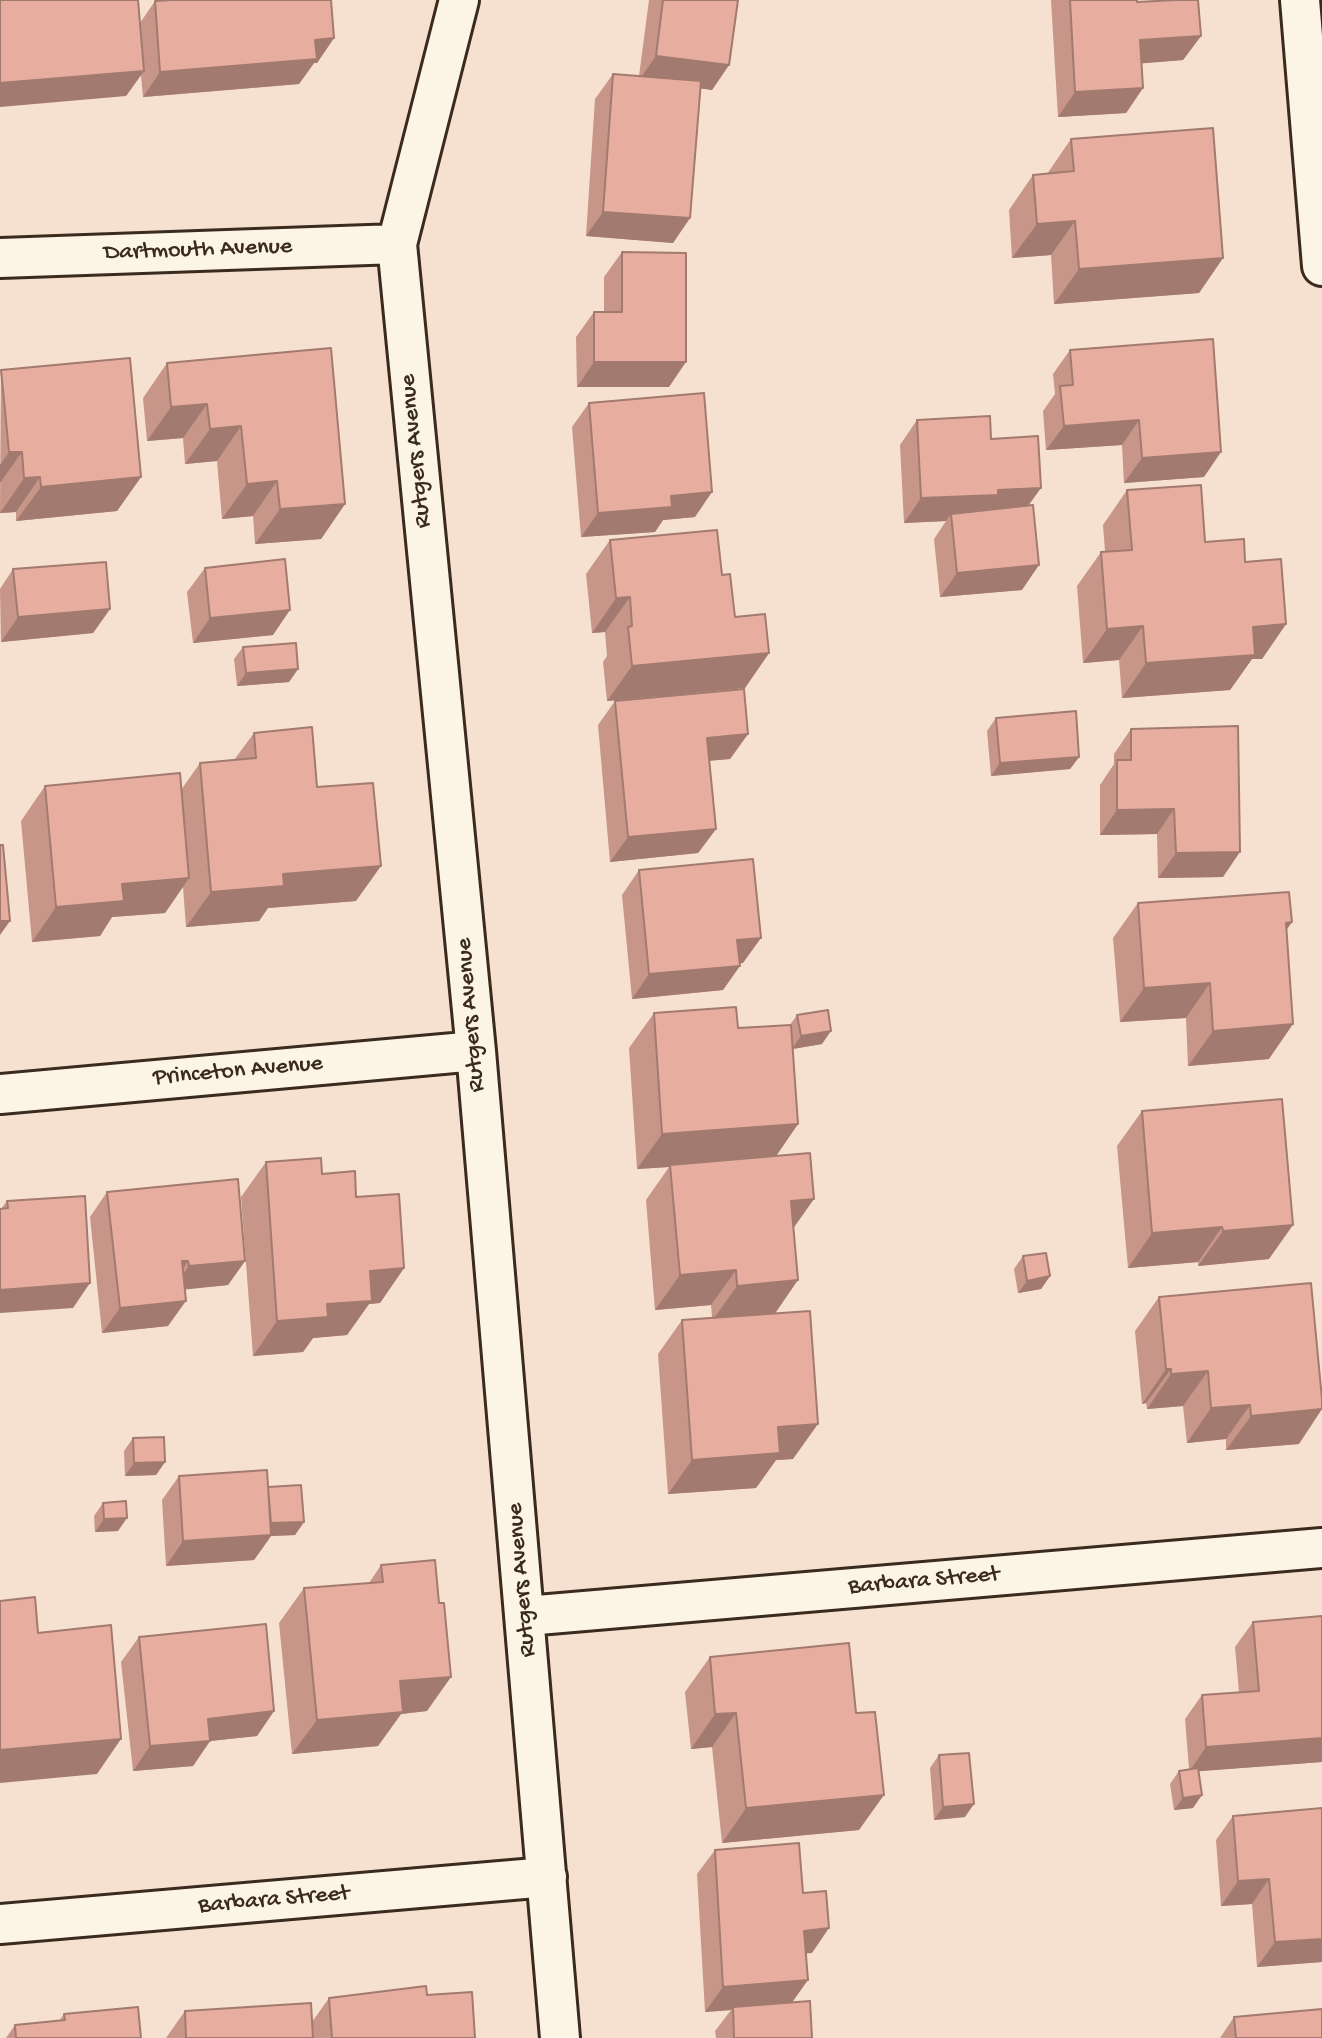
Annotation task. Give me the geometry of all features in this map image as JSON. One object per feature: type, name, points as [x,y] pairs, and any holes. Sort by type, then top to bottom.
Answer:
[{"type":"street","name":"Rutgers Avenue","points":[[459,0],[397,244],[476,1051],[561,2038]]},
{"type":"street","points":[[1300,0],[1322,266]]},
{"type":"street","name":"Dartmouth Avenue","points":[[0,258],[397,244]]},
{"type":"street","name":"Princeton Avenue","points":[[0,1094],[476,1051]]},
{"type":"street","name":"Barbara Street","points":[[526,1616],[1322,1548]]},
{"type":"street","name":"Barbara Street","points":[[0,1924],[547,1877]]},
{"type":"building","points":[[0,0],[138,0],[144,71],[0,83]]},
{"type":"building","points":[[331,0],[334,38],[315,40],[317,59],[160,72],[155,1]]},
{"type":"building","points":[[663,0],[738,0],[729,65],[656,56]]},
{"type":"building","points":[[1070,0],[1198,0],[1201,36],[1140,40],[1143,88],[1075,92]]},
{"type":"building","points":[[613,74],[701,81],[690,218],[603,212]]},
{"type":"building","points":[[1213,128],[1223,258],[1079,269],[1075,221],[1037,224],[1033,175],[1074,171],[1071,139]]},
{"type":"building","points":[[622,252],[686,253],[686,362],[594,362],[594,312],[622,312]]},
{"type":"building","points":[[1213,339],[1221,452],[1142,458],[1139,420],[1064,426],[1060,386],[1073,385],[1070,350]]},
{"type":"building","points":[[331,348],[345,504],[280,509],[277,481],[247,484],[241,426],[210,429],[207,404],[171,407],[167,363]]},
{"type":"building","points":[[130,358],[141,477],[41,487],[40,477],[24,478],[22,452],[9,452],[1,370]]},
{"type":"building","points":[[704,393],[712,492],[671,496],[672,507],[598,513],[589,403]]},
{"type":"building","points":[[990,416],[991,439],[1038,436],[1041,488],[998,490],[998,495],[921,498],[917,420]]},
{"type":"building","points":[[1201,485],[1205,542],[1244,539],[1245,562],[1281,559],[1286,624],[1253,627],[1255,655],[1146,663],[1143,626],[1107,629],[1101,552],[1132,550],[1127,490]]},
{"type":"building","points":[[1033,505],[1039,565],[957,573],[951,514]]},
{"type":"building","points":[[717,530],[722,575],[730,574],[735,617],[765,614],[769,653],[632,666],[628,627],[632,626],[630,597],[616,598],[610,540]]},
{"type":"building","points":[[285,559],[290,610],[210,618],[205,568]]},
{"type":"building","points":[[106,562],[110,609],[18,617],[13,569]]},
{"type":"building","points":[[296,643],[298,669],[246,673],[243,647]]},
{"type":"building","points":[[744,689],[748,734],[707,738],[716,829],[628,837],[615,701]]},
{"type":"building","points":[[1076,711],[1079,757],[1000,763],[996,718]]},
{"type":"building","points":[[1238,726],[1240,852],[1176,853],[1174,809],[1117,810],[1117,760],[1131,760],[1131,729]]},
{"type":"building","points":[[312,727],[317,787],[373,783],[381,866],[283,874],[284,886],[211,892],[200,763],[256,758],[254,733]]},
{"type":"building","points":[[180,773],[189,878],[122,884],[124,901],[56,907],[45,786]]},
{"type":"building","points":[[0,845],[3,845],[10,921],[0,921]]},
{"type":"building","points":[[753,859],[761,938],[737,940],[740,966],[649,974],[639,870]]},
{"type":"building","points":[[1289,892],[1292,922],[1286,923],[1293,1024],[1213,1031],[1210,983],[1144,988],[1138,903]]},
{"type":"building","points":[[736,1007],[738,1028],[791,1025],[798,1124],[662,1134],[654,1013]]},
{"type":"building","points":[[828,1010],[831,1031],[801,1036],[797,1015]]},
{"type":"building","points":[[1282,1099],[1293,1225],[1152,1233],[1142,1111]]},
{"type":"building","points":[[810,1153],[814,1199],[791,1201],[798,1280],[737,1286],[736,1270],[680,1275],[670,1165]]},
{"type":"building","points":[[321,1158],[322,1174],[355,1171],[356,1197],[399,1194],[404,1268],[370,1271],[372,1301],[327,1304],[328,1317],[277,1321],[266,1162]]},
{"type":"building","points":[[238,1179],[245,1261],[189,1266],[188,1261],[182,1261],[186,1301],[120,1308],[107,1192]]},
{"type":"building","points":[[85,1196],[90,1283],[0,1290],[0,1209],[8,1208],[7,1201]]},
{"type":"building","points":[[1046,1253],[1050,1276],[1027,1281],[1023,1256]]},
{"type":"building","points":[[1311,1283],[1322,1409],[1251,1416],[1250,1405],[1211,1408],[1208,1371],[1171,1374],[1171,1369],[1166,1369],[1159,1297]]},
{"type":"building","points":[[810,1311],[818,1424],[778,1427],[780,1453],[692,1460],[682,1320]]},
{"type":"building","points":[[164,1437],[165,1462],[134,1463],[133,1438]]},
{"type":"building","points":[[267,1470],[271,1535],[183,1541],[179,1476]]},
{"type":"building","points":[[301,1485],[304,1522],[271,1523],[268,1487]]},
{"type":"building","points":[[126,1501],[127,1518],[104,1519],[103,1503]]},
{"type":"building","points":[[435,1560],[439,1603],[444,1603],[451,1677],[400,1681],[403,1712],[317,1720],[304,1588],[383,1582],[381,1565]]},
{"type":"building","points":[[35,1597],[38,1633],[111,1625],[121,1739],[0,1750],[0,1601]]},
{"type":"building","points":[[1322,1616],[1322,1738],[1206,1747],[1202,1695],[1259,1691],[1253,1622]]},
{"type":"building","points":[[266,1624],[274,1711],[208,1719],[210,1741],[150,1746],[139,1637]]},
{"type":"building","points":[[849,1643],[856,1713],[875,1712],[884,1795],[746,1808],[736,1713],[715,1714],[710,1657]]},
{"type":"building","points":[[969,1753],[974,1804],[943,1807],[939,1755]]},
{"type":"building","points":[[1198,1768],[1202,1795],[1183,1798],[1179,1771]]},
{"type":"building","points":[[1322,1808],[1322,1939],[1275,1942],[1269,1879],[1238,1881],[1233,1816]]},
{"type":"building","points":[[799,1843],[803,1893],[826,1891],[829,1928],[804,1931],[808,1980],[723,1987],[715,1850]]},
{"type":"building","points":[[426,1986],[427,1995],[472,1992],[475,2038],[332,2038],[329,1998]]},
{"type":"building","points":[[810,2001],[812,2038],[734,2038],[733,2007]]},
{"type":"building","points":[[311,2003],[313,2038],[186,2038],[185,2011]]},
{"type":"building","points":[[138,2007],[141,2038],[16,2038],[15,2025],[65,2020],[64,2014]]},
{"type":"building","points":[[1322,2009],[1322,2038],[1236,2038],[1234,2017]]}]
